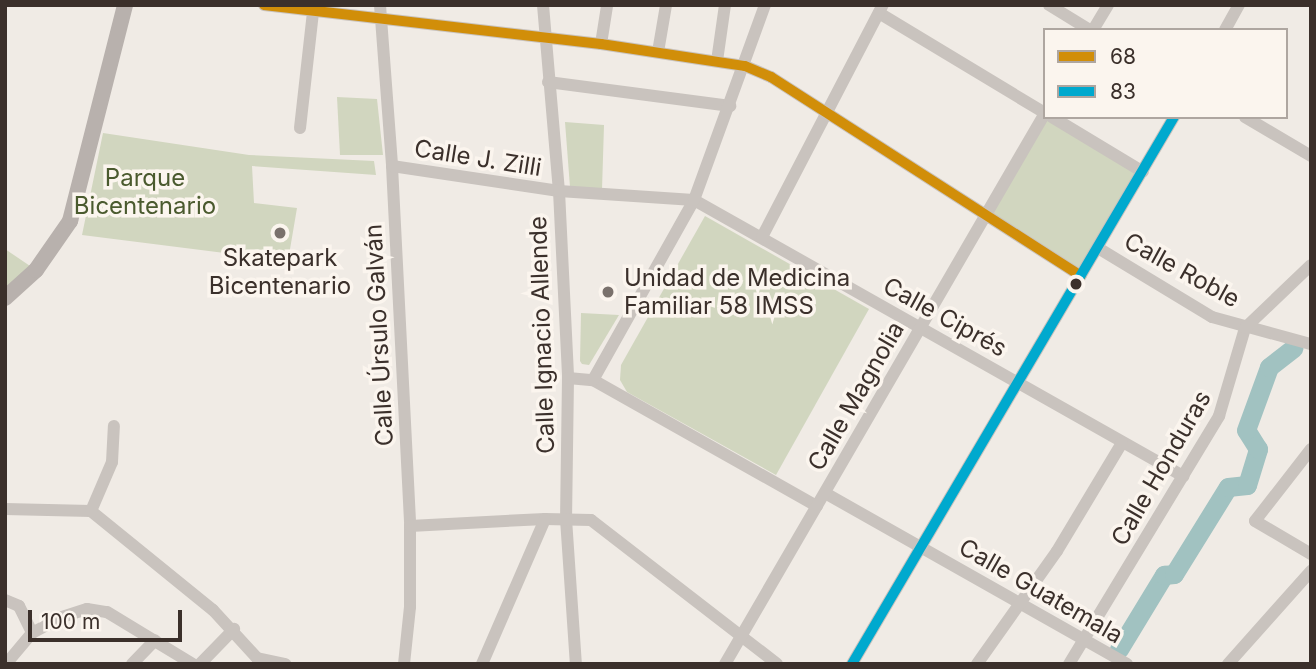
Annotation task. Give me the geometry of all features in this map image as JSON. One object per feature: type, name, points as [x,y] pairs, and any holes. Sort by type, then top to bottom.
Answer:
[{"type":"main road","points":[[5,298],[36,270],[70,221],[85,173],[125,5]]},
{"type":"street","points":[[264,5],[601,44],[745,66],[771,77],[827,116],[1081,276]]},
{"type":"street","name":"Calle Úrsulo Galván","points":[[380,5],[392,166],[410,526],[410,607],[404,664]]},
{"type":"street","name":"Calle Ignacio Allende","points":[[543,5],[559,191],[568,378],[566,519],[576,664]]},
{"type":"street","points":[[601,44],[607,5]]},
{"type":"street","points":[[658,52],[666,5]]},
{"type":"street","points":[[717,61],[725,5]]},
{"type":"street","points":[[593,380],[694,200],[765,5]]},
{"type":"street","points":[[1049,5],[1089,28]]},
{"type":"street","points":[[1093,28],[1108,5]]},
{"type":"street","points":[[1226,28],[1239,5]]},
{"type":"street","points":[[762,237],[881,9],[1043,112]]},
{"type":"street","points":[[300,128],[313,12]]},
{"type":"street","points":[[548,82],[730,106]]},
{"type":"street","name":"Calle Magnolia","points":[[724,664],[1043,116]]},
{"type":"street","points":[[1055,119],[1143,172]]},
{"type":"street","points":[[852,664],[919,546],[1173,119]]},
{"type":"street","points":[[1248,119],[1311,156]]},
{"type":"street","name":"Calle J. Zilli","points":[[392,166],[559,191]]},
{"type":"street","name":"Calle Ciprés","points":[[559,191],[694,200],[1183,476]]},
{"type":"street","name":"Calle Roble","points":[[1098,248],[1212,317],[1311,344]]},
{"type":"street","name":"Calle Honduras","points":[[1069,664],[1219,416],[1245,328],[1311,265]]},
{"type":"street","points":[[568,378],[593,380],[817,506]]},
{"type":"street","points":[[91,511],[112,462],[114,425]]},
{"type":"street","points":[[976,664],[1057,551],[1122,443]]},
{"type":"street","points":[[1311,449],[1255,521],[1311,554]]},
{"type":"street","name":"Calle Guatemala","points":[[825,493],[1127,664]]},
{"type":"street","points":[[5,509],[91,511],[233,629],[257,658],[285,664]]},
{"type":"street","points":[[410,526],[545,519],[592,520],[777,664]]},
{"type":"street","points":[[482,664],[545,519]]},
{"type":"street","points":[[1228,664],[1311,571]]},
{"type":"street","points":[[5,600],[19,606],[32,633]]},
{"type":"street","points":[[6,664],[32,633],[62,617],[96,609],[155,640],[193,664]]},
{"type":"street","points":[[200,664],[233,629]]},
{"type":"street","points":[[132,664],[155,640]]},
{"type":"green space","points":[[337,97],[377,99],[383,155],[340,155]]},
{"type":"green space","points":[[1043,116],[1043,119],[1055,119],[1143,172],[1082,273],[984,214]]},
{"type":"green space","points":[[565,122],[604,125],[602,189],[570,187]]},
{"type":"green space","name":"Parque Bicentenario","points":[[103,133],[249,155],[374,161],[376,175],[252,166],[254,203],[297,208],[288,261],[82,235]]},
{"type":"green space","points":[[705,216],[869,309],[776,475],[627,392],[620,380],[621,365]]},
{"type":"green space","points":[[5,249],[36,270],[5,298]]},
{"type":"green space","points":[[581,313],[619,315],[589,365],[580,361]]},
{"type":"waterway","points":[[1119,649],[1164,575],[1174,574],[1228,487],[1247,485],[1258,449],[1246,430],[1269,367],[1293,348]]},
{"type":"transit line","name":"68","points":[[264,5],[601,44],[745,66],[771,77],[1081,276]]},
{"type":"transit line","name":"83","points":[[852,664],[1173,119]]},
{"type":"place","name":"Skatepark Bicentenario","points":[[280,233]]},
{"type":"place","name":"Unidad de Medicina Familiar 58 IMSS","points":[[608,292]]}]
